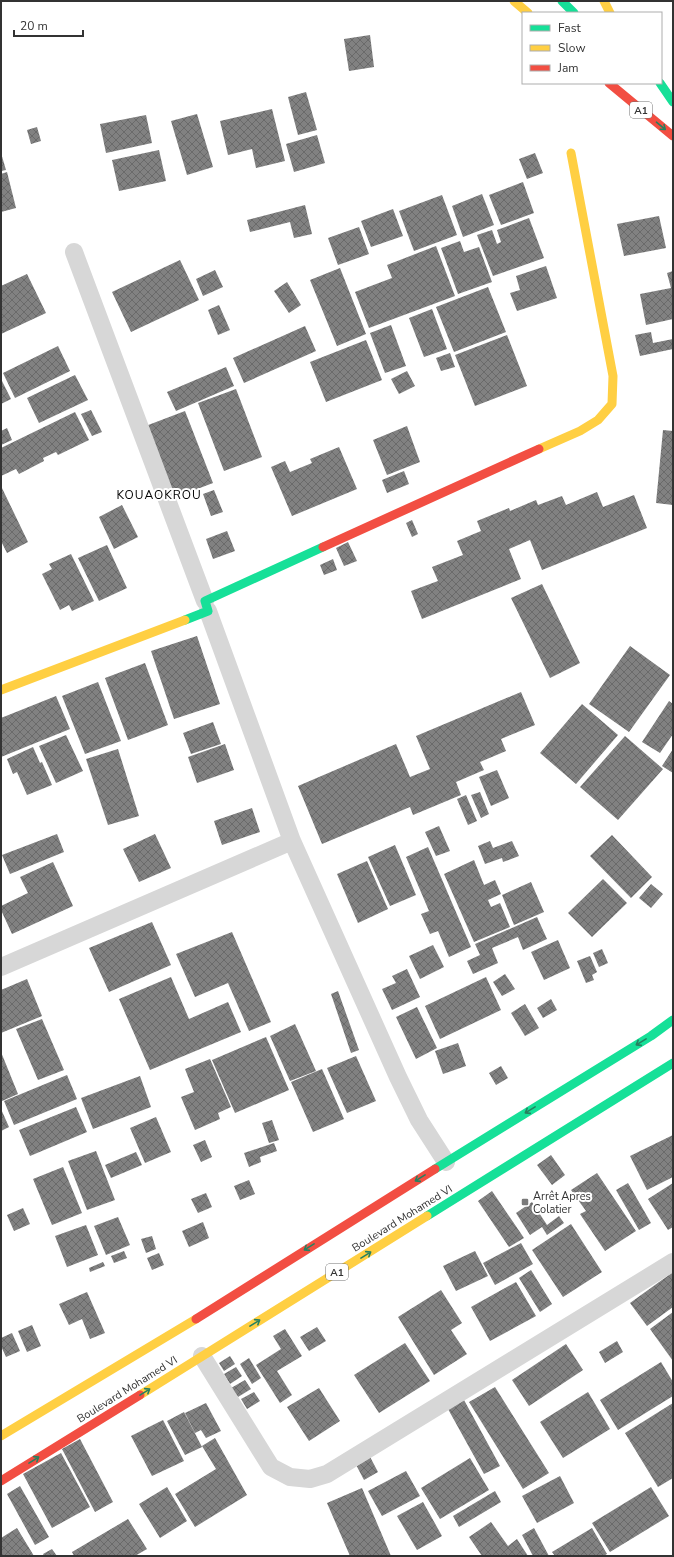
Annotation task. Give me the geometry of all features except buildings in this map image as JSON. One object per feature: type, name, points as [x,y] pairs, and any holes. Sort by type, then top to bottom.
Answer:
[{"type":"main road","points":[[514,1],[527,12]]},
{"type":"main road","points":[[562,1],[573,12]]},
{"type":"main road","points":[[604,1],[610,12]]},
{"type":"main road","name":"A1","points":[[610,84],[673,136]]},
{"type":"main road","name":"A1","points":[[650,84],[673,106]]},
{"type":"main road","points":[[661,84],[673,102]]},
{"type":"main road","points":[[1,690],[207,606],[580,431],[598,420],[612,404],[613,376],[571,153]]},
{"type":"main road","points":[[1,1436],[189,1323],[651,1036],[673,1020]]},
{"type":"main road","name":"Boulevard Mohamed VI","points":[[1,1481],[673,1064]]},
{"type":"street","points":[[74,252],[207,606],[292,841],[412,1106],[419,1120],[446,1162]]},
{"type":"street","points":[[1,967],[292,841]]},
{"type":"street","points":[[202,1356],[271,1467],[290,1477],[310,1479],[327,1474],[673,1262]]},
{"type":"traffic: fast","points":[[562,1],[573,12]]},
{"type":"traffic: fast","points":[[661,84],[673,102]]},
{"type":"traffic: fast","points":[[185,620],[208,611],[205,601],[323,547]]},
{"type":"traffic: fast","points":[[435,1169],[651,1036],[673,1020]]},
{"type":"traffic: fast","points":[[427,1216],[673,1063]]},
{"type":"traffic: slow","points":[[514,1],[527,12]]},
{"type":"traffic: slow","points":[[604,1],[610,12]]},
{"type":"traffic: slow","points":[[539,449],[580,431],[598,420],[612,404],[613,376],[571,153]]},
{"type":"traffic: slow","points":[[1,690],[185,620]]},
{"type":"traffic: slow","points":[[140,1395],[427,1216]]},
{"type":"traffic: slow","points":[[1,1436],[196,1319]]},
{"type":"traffic: jam","points":[[610,84],[673,136]]},
{"type":"traffic: jam","points":[[323,547],[539,449]]},
{"type":"traffic: jam","points":[[196,1319],[435,1169]]},
{"type":"traffic: jam","points":[[1,1481],[140,1395]]},
{"type":"place","name":"Arrêt Apres Colatier","points":[[525,1202]]},
{"type":"district","name":"KOUAOKROU","points":[[159,495]]}]
